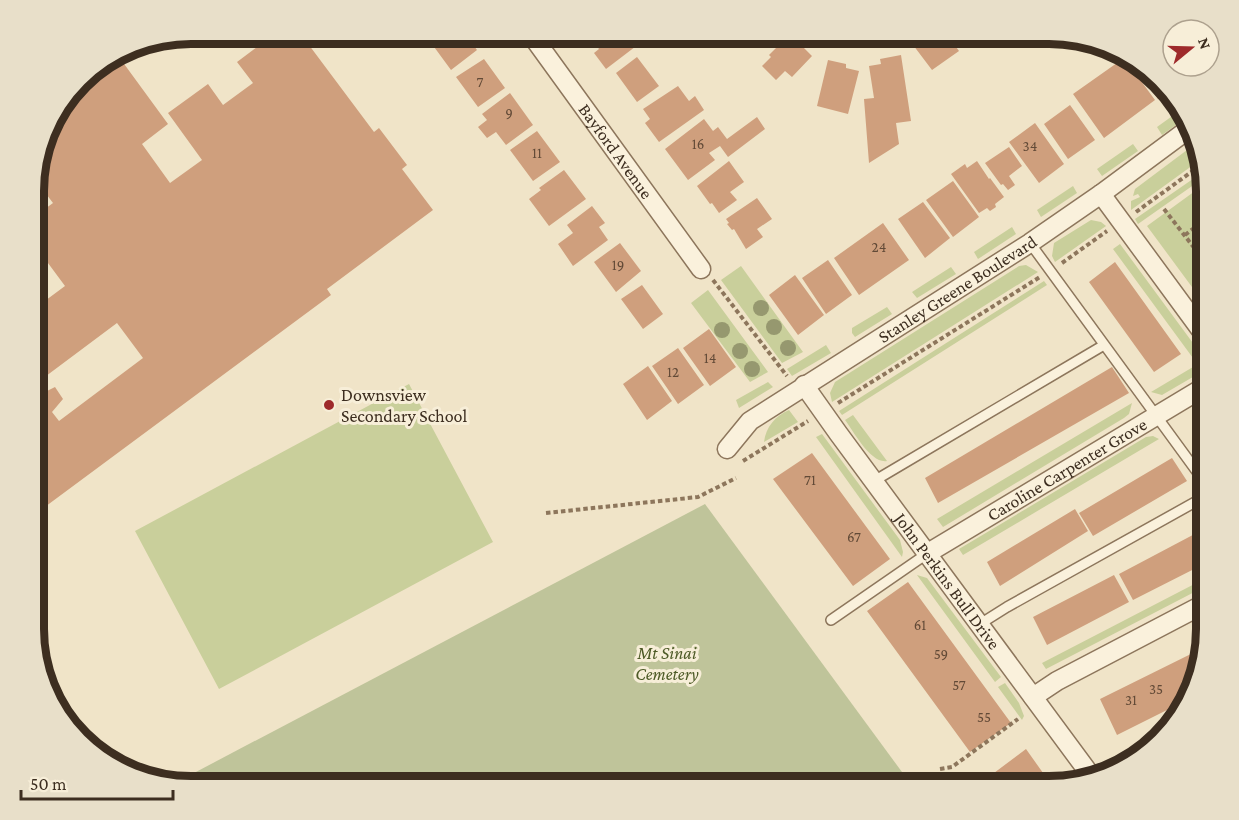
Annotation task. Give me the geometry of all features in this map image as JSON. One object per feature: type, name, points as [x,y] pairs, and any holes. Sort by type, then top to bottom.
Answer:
[{"type":"street","name":"Bayford Avenue","points":[[538,44],[701,269]]},
{"type":"street","name":"Stanley Greene Boulevard","points":[[727,449],[750,421],[800,387],[1030,243],[1183,133]]},
{"type":"street","points":[[1101,194],[1195,322]]},
{"type":"street","name":"John Perkins Bull Drive","points":[[800,387],[928,553],[1088,772]]},
{"type":"street","name":"Caroline Carpenter Grove","points":[[928,553],[1195,393]]},
{"type":"street","points":[[1033,697],[1057,681],[1195,609]]},
{"type":"lane","points":[[1030,243],[1195,469]]},
{"type":"lane","points":[[874,481],[1104,345]]},
{"type":"lane","points":[[980,624],[1195,502]]},
{"type":"lane","points":[[831,620],[928,553]]},
{"type":"path","points":[[834,405],[1050,271],[1194,170]]},
{"type":"path","points":[[1164,209],[1195,248]]},
{"type":"path","points":[[1185,235],[1195,227]]},
{"type":"path","points":[[701,269],[716,283],[800,387]]},
{"type":"path","points":[[742,461],[812,418]]},
{"type":"path","points":[[546,513],[698,496],[736,478]]},
{"type":"path","points":[[939,769],[952,767],[1018,719]]},
{"type":"green space","points":[[1174,115],[1179,123],[1162,135],[1157,127]]},
{"type":"green space","points":[[1133,144],[1138,151],[1102,176],[1097,169]]},
{"type":"green space","points":[[1189,148],[1193,165],[1131,210],[1131,201],[1140,197],[1138,194],[1133,196],[1135,189]]},
{"type":"green space","points":[[1195,178],[1195,184],[1138,224],[1135,219]]},
{"type":"green space","points":[[1073,186],[1077,193],[1041,217],[1037,210]]},
{"type":"green space","points":[[1195,191],[1195,291],[1147,226]]},
{"type":"green space","points":[[1091,220],[1101,222],[1106,226],[1055,262],[1052,256],[1054,243]]},
{"type":"green space","points":[[1012,227],[1016,234],[978,259],[974,252]]},
{"type":"green space","points":[[1120,244],[1195,346],[1195,361],[1113,249]]},
{"type":"green space","points":[[1026,265],[1038,272],[832,402],[830,393],[835,382],[1019,266]]},
{"type":"green space","points":[[741,266],[803,352],[782,363],[721,280]]},
{"type":"green space","points":[[951,267],[956,274],[917,298],[912,292]]},
{"type":"green space","points":[[1044,281],[1047,285],[842,415],[839,411]]},
{"type":"green space","points":[[708,290],[768,372],[750,382],[691,303]]},
{"type":"green space","points":[[887,307],[892,314],[855,337],[852,328]]},
{"type":"green space","points":[[826,345],[831,353],[792,376],[787,369]]},
{"type":"green space","points":[[1193,367],[1195,370],[1195,376],[1162,395],[1151,392]]},
{"type":"green space","points":[[768,382],[773,387],[739,408],[736,400]]},
{"type":"green space","points":[[409,384],[493,542],[219,689],[135,531]]},
{"type":"green space","points":[[1132,403],[1129,414],[1124,418],[943,527],[937,519]]},
{"type":"green space","points":[[789,410],[798,422],[764,442],[772,423],[779,415]]},
{"type":"green space","points":[[853,415],[887,461],[875,458],[858,439],[845,420]]},
{"type":"green space","points":[[822,434],[900,540],[902,557],[816,437]]},
{"type":"green space","points":[[1153,436],[1159,439],[963,555],[959,549],[1146,437]]},
{"type":"green space","name":"Mt Sinai Cemetery","points":[[705,504],[905,776],[190,776]]},
{"type":"green space","points":[[917,575],[927,578],[1001,677],[995,682]]},
{"type":"green space","points":[[1195,584],[1195,592],[1046,669],[1042,663]]},
{"type":"green space","points":[[1005,683],[1019,703],[1024,716],[1022,720],[998,687]]},
{"type":"building","points":[[261,44],[308,44],[374,132],[379,128],[407,165],[402,169],[433,210],[327,289],[331,295],[44,508],[44,392],[55,387],[63,399],[52,412],[59,421],[143,358],[117,323],[44,378],[44,302],[65,286],[44,260],[44,210],[53,203],[44,191],[46,161],[51,143],[63,117],[80,93],[93,80],[122,61],[168,124],[142,144],[170,183],[202,160],[168,113],[208,84],[223,105],[253,83],[237,62]]},
{"type":"building","points":[[432,44],[472,44],[477,50],[451,70]]},
{"type":"building","points":[[595,44],[639,44],[606,69],[594,53],[599,49]]},
{"type":"building","points":[[780,44],[806,44],[803,47],[812,56],[792,77],[785,71],[776,80],[762,66],[771,57],[769,55]]},
{"type":"building","points":[[912,44],[954,44],[959,51],[932,70]]},
{"type":"building","points":[[901,55],[911,121],[896,123],[899,144],[869,163],[864,99],[874,98],[869,66],[881,64],[880,59]]},
{"type":"building","points":[[637,57],[659,86],[637,102],[616,73]]},
{"type":"building","points":[[484,59],[505,88],[478,107],[456,77]]},
{"type":"building","points":[[828,60],[846,64],[846,68],[859,71],[848,114],[817,106]]},
{"type":"building","points":[[1119,62],[1133,70],[1155,100],[1104,138],[1073,94]]},
{"type":"building","points":[[1143,78],[1161,96],[1158,99]]},
{"type":"building","points":[[678,86],[689,101],[695,96],[704,110],[659,142],[645,123],[650,119],[643,109]]},
{"type":"building","points":[[510,93],[533,125],[506,145],[496,132],[487,138],[478,127],[487,120],[482,114]]},
{"type":"building","points":[[1070,105],[1095,140],[1068,159],[1044,124]]},
{"type":"building","points":[[757,117],[765,129],[728,157],[720,146],[709,153],[715,160],[688,180],[665,149],[704,119],[713,131],[718,127],[727,139]]},
{"type":"building","points":[[1035,123],[1064,164],[1039,183],[1009,142]]},
{"type":"building","points":[[537,131],[560,162],[533,181],[510,150]]},
{"type":"building","points":[[1009,147],[1022,166],[1009,176],[1015,185],[1008,190],[1003,184],[1001,185],[985,163]]},
{"type":"building","points":[[729,161],[744,182],[730,192],[737,200],[719,213],[697,186]]},
{"type":"building","points":[[977,161],[1004,197],[990,211],[987,208],[979,213],[951,174],[965,164],[967,168]]},
{"type":"building","points":[[564,170],[586,199],[549,226],[529,199],[541,190],[539,188]]},
{"type":"building","points":[[953,181],[979,217],[953,237],[926,200]]},
{"type":"building","points":[[757,198],[772,219],[757,229],[763,237],[746,249],[734,229],[732,230],[727,224],[729,223],[726,219]]},
{"type":"building","points":[[923,202],[950,238],[925,258],[898,219]]},
{"type":"building","points":[[592,206],[605,223],[599,227],[608,240],[573,266],[558,244],[573,233],[567,225]]},
{"type":"building","points":[[883,223],[909,260],[859,295],[834,258]]},
{"type":"building","points":[[620,243],[641,271],[616,292],[594,262]]},
{"type":"building","points":[[828,260],[852,295],[826,314],[802,278]]},
{"type":"building","points":[[1115,262],[1181,354],[1154,372],[1089,282]]},
{"type":"building","points":[[795,275],[824,315],[798,335],[769,295]]},
{"type":"building","points":[[642,285],[663,314],[643,329],[621,299]]},
{"type":"building","points":[[709,329],[736,367],[710,386],[683,348]]},
{"type":"building","points":[[678,348],[704,385],[678,404],[652,366]]},
{"type":"building","points":[[648,366],[672,401],[647,420],[623,384]]},
{"type":"building","points":[[1112,367],[1129,393],[938,503],[925,478]]},
{"type":"building","points":[[812,453],[890,559],[853,586],[773,479]]},
{"type":"building","points":[[1172,458],[1187,481],[1093,536],[1079,513]]},
{"type":"building","points":[[1075,509],[1088,531],[1000,586],[987,562]]},
{"type":"building","points":[[1195,534],[1195,569],[1133,600],[1119,574]]},
{"type":"building","points":[[1114,575],[1129,602],[1047,645],[1033,617]]},
{"type":"building","points":[[908,582],[1011,723],[970,752],[867,611]]},
{"type":"building","points":[[1194,653],[1188,677],[1173,707],[1117,735],[1100,699]]},
{"type":"building","points":[[1137,747],[1122,757],[1119,758],[1118,756]]},
{"type":"building","points":[[1026,749],[1045,776],[990,776]]},
{"type":"place","name":"Downsview Secondary School","points":[[329,405]]}]
